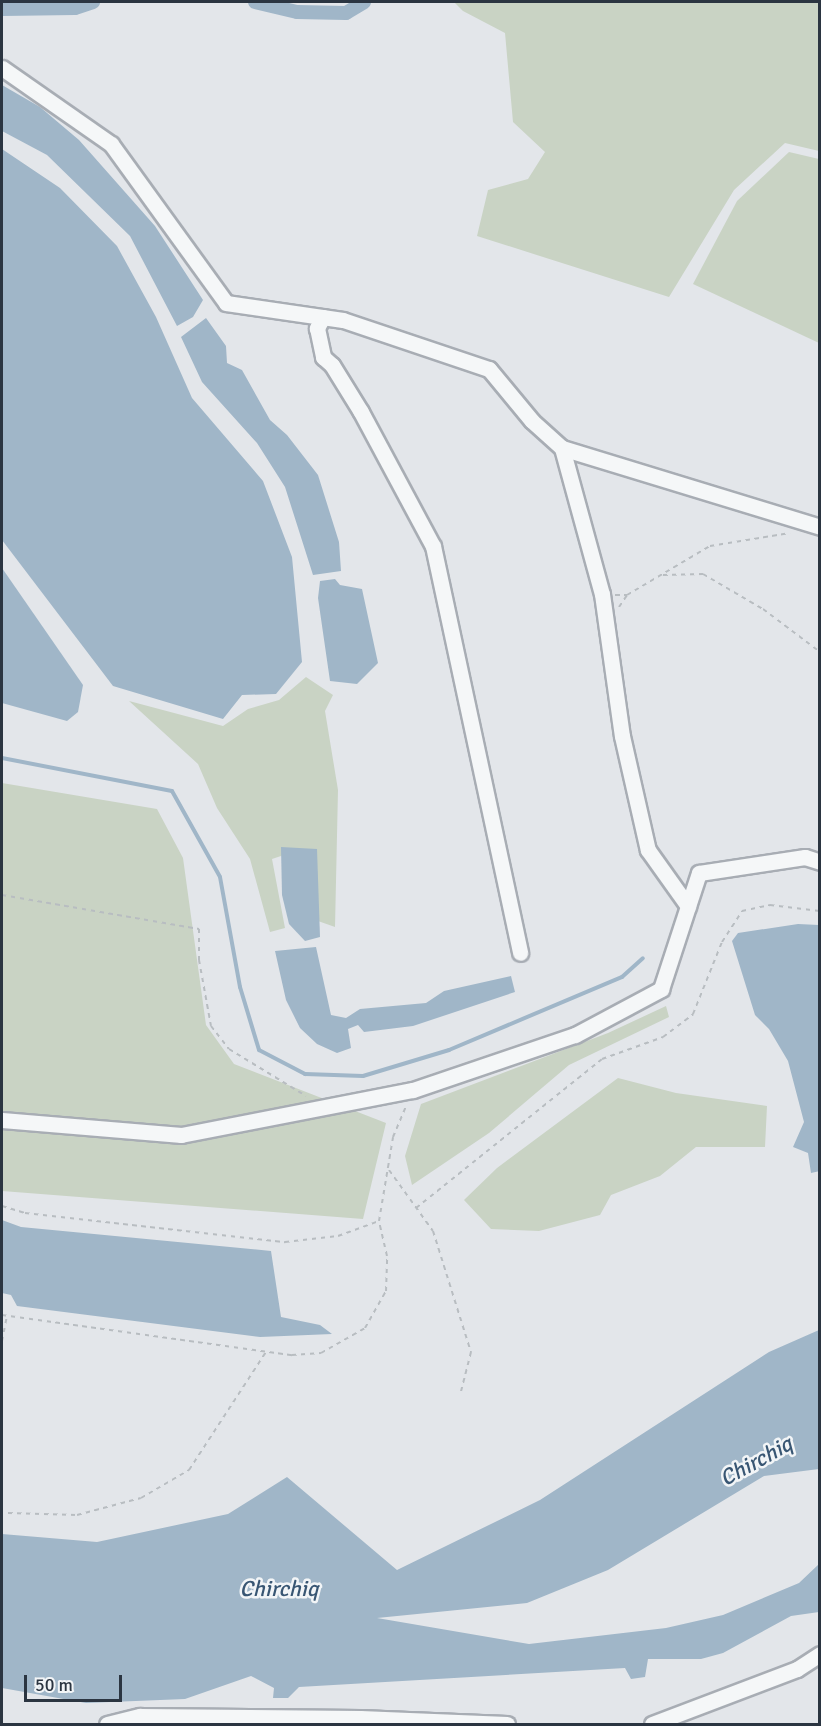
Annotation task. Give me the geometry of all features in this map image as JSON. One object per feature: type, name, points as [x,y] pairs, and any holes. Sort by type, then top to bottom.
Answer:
[{"type":"street","points":[[2,68],[111,144],[226,303],[343,320],[489,369],[532,421],[562,448],[819,527]]},
{"type":"street","points":[[323,317],[317,328],[322,357],[332,364],[361,412],[433,546],[520,953]]},
{"type":"street","points":[[562,448],[607,627],[622,736],[648,850],[688,906]]},
{"type":"street","points":[[2,1120],[181,1135],[413,1090],[575,1035],[662,989],[699,873],[806,857],[819,862]]},
{"type":"street","points":[[652,1725],[797,1669],[819,1654]]},
{"type":"street","points":[[107,1725],[140,1716],[505,1724]]},
{"type":"path","points":[[607,627],[627,595],[710,546],[797,532]]},
{"type":"path","points":[[660,575],[703,574],[763,609],[819,652]]},
{"type":"path","points":[[2,895],[199,929],[200,960],[211,1026],[229,1049],[324,1107]]},
{"type":"path","points":[[416,1208],[602,1059],[663,1037],[693,1014],[722,942],[742,911],[770,904],[819,911]]},
{"type":"path","points":[[2,1315],[266,1352],[321,1353],[365,1328],[386,1291],[387,1256],[379,1221],[393,1137],[413,1090]]},
{"type":"path","points":[[389,1170],[433,1231],[471,1352],[460,1395]]},
{"type":"path","points":[[2,1206],[26,1213],[285,1242],[338,1236],[379,1221]]},
{"type":"path","points":[[2,1341],[7,1316]]},
{"type":"path","points":[[8,1513],[77,1515],[141,1498],[189,1470],[266,1352]]},
{"type":"green space","points":[[454,2],[819,2],[819,151],[785,143],[734,190],[669,297],[477,236],[488,190],[528,179],[545,152],[513,122],[505,33],[463,11]]},
{"type":"green space","points":[[789,152],[819,159],[819,343],[693,284],[737,201]]},
{"type":"green space","points":[[306,677],[333,695],[325,711],[338,790],[335,927],[318,921],[299,850],[272,859],[285,928],[270,932],[250,859],[217,808],[198,764],[129,701],[223,726],[248,709],[279,700]]},
{"type":"green space","points":[[2,783],[157,809],[183,858],[206,1025],[234,1064],[386,1123],[363,1219],[2,1191]]},
{"type":"green space","points":[[666,1006],[669,1017],[569,1065],[489,1133],[412,1185],[405,1156],[421,1104],[608,1033]]},
{"type":"green space","points":[[618,1078],[676,1093],[767,1106],[765,1147],[696,1147],[660,1176],[611,1195],[600,1215],[539,1231],[491,1229],[464,1200],[497,1168]]},
{"type":"water","points":[[2,85],[40,107],[79,140],[155,226],[203,300],[193,317],[177,326],[130,236],[47,155],[2,131]]},
{"type":"water","points":[[2,149],[60,188],[117,246],[156,317],[192,398],[263,481],[292,557],[302,662],[276,694],[242,695],[223,719],[113,686],[2,540]]},
{"type":"water","points":[[206,318],[226,346],[227,363],[242,370],[270,420],[287,435],[318,475],[339,542],[341,571],[313,575],[285,487],[257,443],[202,382],[181,337]]},
{"type":"water","points":[[2,568],[83,685],[78,712],[67,721],[2,703]]},
{"type":"water","points":[[335,579],[340,585],[362,589],[378,663],[357,684],[330,681],[318,598],[320,581]]},
{"type":"water","points":[[281,847],[317,849],[320,937],[305,941],[289,924],[282,895]]},
{"type":"water","points":[[798,924],[819,925],[820,1171],[811,1173],[808,1153],[793,1147],[804,1122],[788,1061],[769,1029],[755,1015],[732,941],[738,933]]},
{"type":"water","points":[[316,947],[331,1015],[346,1018],[360,1009],[426,1003],[444,991],[511,976],[515,992],[413,1026],[364,1032],[358,1025],[348,1029],[351,1048],[337,1053],[317,1044],[300,1028],[286,1000],[275,951]]},
{"type":"water","points":[[2,1220],[21,1227],[271,1251],[281,1317],[320,1325],[332,1334],[260,1337],[17,1306],[11,1295],[2,1293]]},
{"type":"water","name":"Chirchiq","points":[[819,1330],[819,1469],[764,1476],[608,1570],[527,1603],[377,1618],[529,1644],[666,1628],[723,1615],[799,1583],[819,1564],[819,1612],[791,1616],[723,1653],[701,1659],[648,1659],[645,1677],[631,1679],[625,1668],[299,1687],[288,1698],[273,1698],[274,1688],[251,1676],[185,1699],[86,1703],[2,1688],[2,1534],[97,1542],[228,1514],[287,1477],[397,1570],[540,1500],[769,1352]]},
{"type":"waterway","points":[[2,9],[75,8],[93,2]]},
{"type":"waterway","points":[[255,2],[297,12],[346,13],[364,2]]},
{"type":"waterway","points":[[2,758],[172,791],[220,877],[240,987],[259,1050],[305,1074],[363,1076],[449,1050],[622,977],[643,958]]}]
